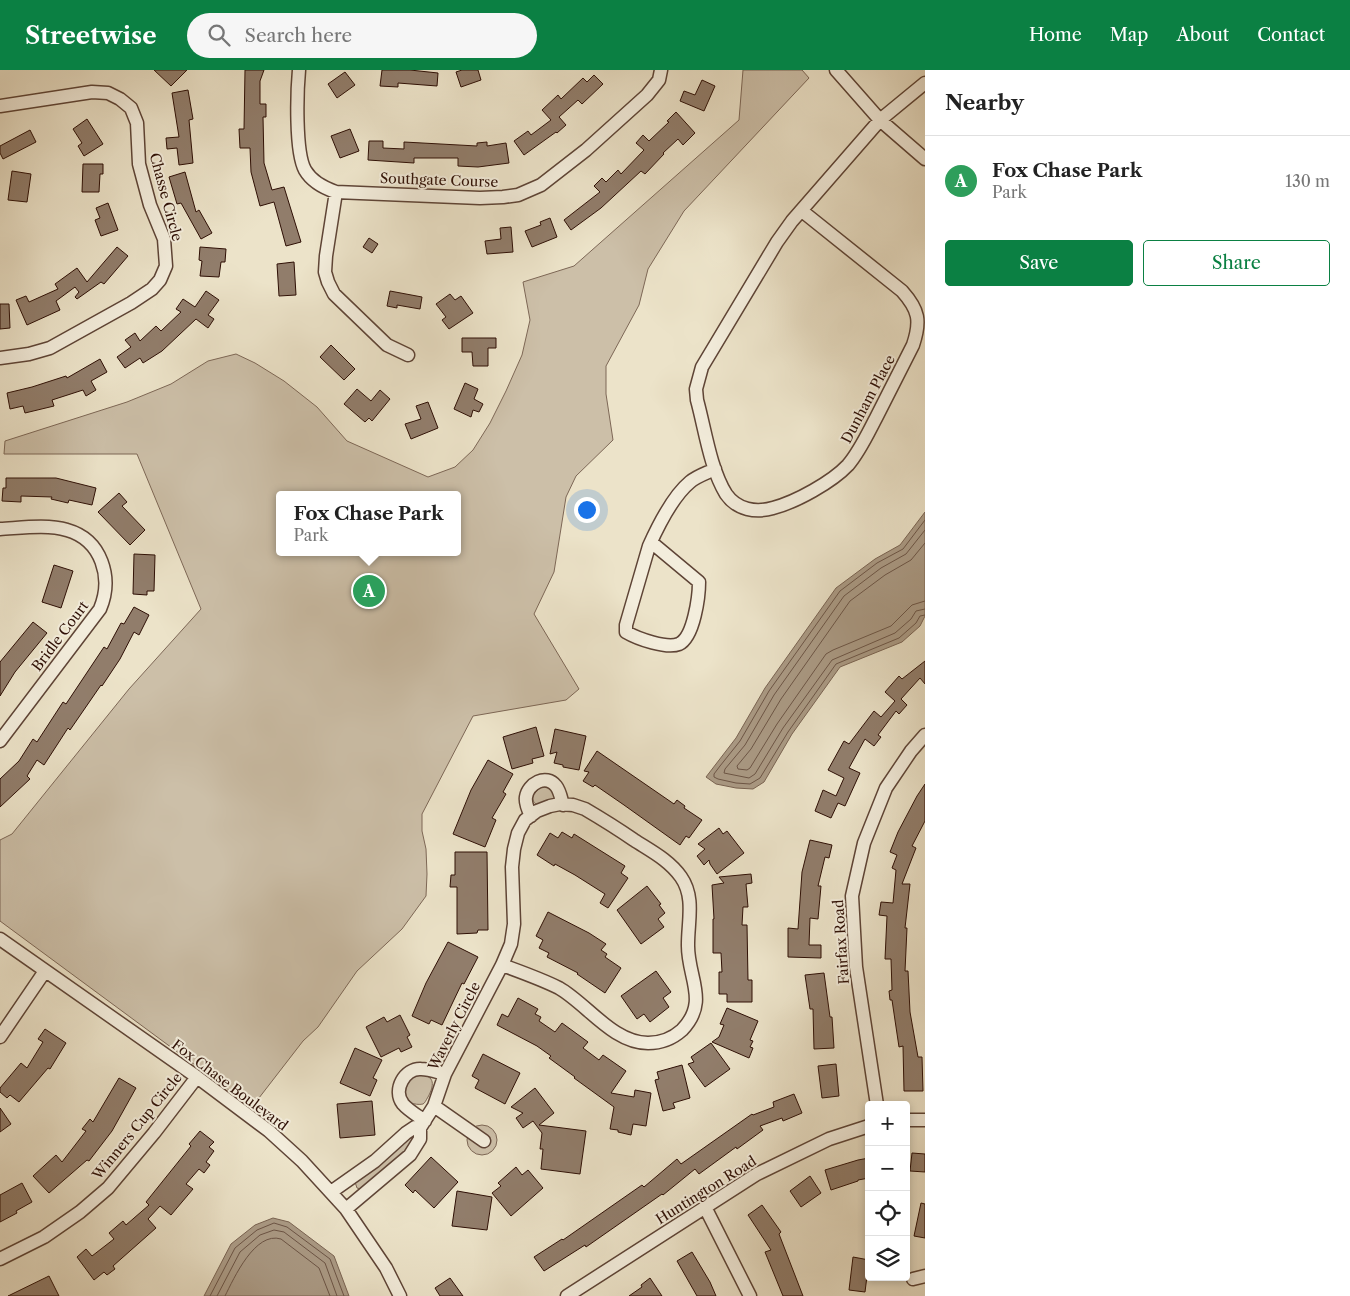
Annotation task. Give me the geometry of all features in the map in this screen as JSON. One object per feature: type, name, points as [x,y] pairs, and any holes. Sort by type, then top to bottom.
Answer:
[{"type":"street","name":"Southgate Course","points":[[299,70],[298,131],[301,158],[305,169],[324,188],[336,192],[480,198],[503,198],[541,185],[623,118],[648,95],[659,80],[661,70]]},
{"type":"street","points":[[836,70],[880,120],[925,159]]},
{"type":"street","name":"Dunham Place","points":[[802,211],[902,291],[918,314],[918,329],[913,345],[861,446],[848,464],[835,477],[819,488],[778,507],[766,510],[748,510],[738,505],[727,495],[715,468],[697,400],[696,389],[702,367],[777,242],[792,221],[880,120],[925,83]]},
{"type":"street","name":"Chasse Circle","points":[[0,106],[92,92],[108,93],[120,99],[130,108],[137,123],[139,164],[150,205],[164,239],[166,266],[160,280],[152,289],[131,303],[50,348],[30,354],[0,358]]},
{"type":"street","points":[[336,192],[326,256],[325,272],[328,282],[334,294],[387,345],[408,355]]},
{"type":"street","points":[[651,542],[699,582],[700,592],[691,629],[683,641],[670,646],[637,638],[626,632],[626,625],[651,542],[656,529],[683,489],[691,481],[715,468]]},
{"type":"street","name":"Bridle Court","points":[[0,529],[65,529],[79,535],[91,545],[99,557],[105,570],[106,585],[100,609],[0,741]]},
{"type":"street","name":"Fairfax Road","points":[[876,1101],[856,967],[852,896],[864,843],[886,788],[911,751],[925,735]]},
{"type":"street","points":[[502,965],[559,989],[615,1032],[632,1041],[647,1043],[663,1042],[676,1036],[688,1024],[693,1014],[697,1000],[689,961],[690,907],[688,889],[682,879],[662,858],[586,809],[563,804],[550,806],[537,811],[531,816],[526,798],[529,787],[538,781],[548,781],[555,784],[563,804]]},
{"type":"street","name":"Waverly Circle","points":[[346,1209],[410,1155],[420,1139],[423,1124],[434,1106],[445,1074],[502,965],[511,944],[514,924],[512,867],[514,848],[518,833],[525,820],[531,816]]},
{"type":"street","name":"Fox Chase Boulevard","points":[[0,939],[197,1077],[269,1131],[302,1161],[346,1209],[386,1268],[400,1296]]},
{"type":"street","points":[[0,1037],[45,971]]},
{"type":"street","points":[[331,1192],[375,1161],[406,1133],[423,1124],[401,1100],[399,1090],[402,1079],[410,1071],[420,1068],[445,1074]]},
{"type":"street","name":"Winners Cup Circle","points":[[0,1259],[44,1237],[80,1212],[108,1188],[197,1077]]},
{"type":"street","points":[[434,1106],[484,1141]]},
{"type":"street","points":[[910,1120],[925,1120]]},
{"type":"street","name":"Huntington Road","points":[[567,1296],[766,1169],[829,1138],[865,1127]]},
{"type":"street","points":[[705,1207],[750,1296]]},
{"type":"street","points":[[583,1285],[590,1296]]},
{"type":"shaded area","points":[[743,70],[802,70],[809,78],[684,211],[648,269],[639,305],[606,366],[606,394],[613,440],[576,476],[566,497],[554,572],[534,614],[579,689],[566,700],[473,716],[422,814],[422,831],[426,849],[426,896],[402,929],[357,971],[318,1027],[303,1041],[252,1107],[0,921],[0,840],[12,834],[129,689],[201,609],[137,454],[4,454],[5,441],[127,402],[171,384],[208,361],[236,354],[284,381],[317,407],[347,441],[428,477],[455,467],[473,450],[490,423],[506,391],[522,355],[530,320],[523,282],[574,266],[739,120]]},
{"type":"shaded area","points":[[541,787],[546,787],[553,791],[555,799],[537,805],[533,800],[533,795]]},
{"type":"shaded area","points":[[419,1075],[425,1075],[432,1082],[430,1093],[423,1104],[411,1103],[405,1090],[407,1083]]},
{"type":"shaded area","points":[[482,1125],[493,1129],[497,1140],[493,1151],[482,1155],[471,1151],[467,1140],[471,1129]]},
{"type":"shaded area","points":[[409,1136],[413,1137],[414,1140],[398,1159],[361,1189],[357,1188],[355,1182]]},
{"type":"water","points":[[925,512],[925,616],[920,626],[902,642],[840,667],[792,734],[764,782],[753,789],[736,788],[716,784],[706,777],[736,738],[765,688],[836,588],[875,559],[900,545]]},
{"type":"water","points":[[273,1218],[289,1222],[334,1256],[349,1296],[204,1296],[231,1244],[255,1225]]},
{"type":"building","points":[[154,70],[187,70],[171,86]]},
{"type":"building","points":[[245,70],[264,70],[260,81],[260,104],[266,104],[266,117],[263,117],[264,163],[272,190],[284,187],[301,242],[286,246],[274,202],[260,206],[251,172],[250,148],[240,148],[239,129],[244,129]]},
{"type":"building","points":[[382,70],[438,73],[437,86],[398,83],[398,87],[380,86]]},
{"type":"building","points":[[478,70],[481,80],[461,87],[456,72]]},
{"type":"building","points":[[345,72],[355,85],[337,98],[328,84]]},
{"type":"building","points":[[594,75],[603,84],[582,104],[578,100],[559,117],[566,125],[524,155],[514,141],[528,131],[531,135],[551,120],[542,110],[558,95],[561,99],[583,78],[587,82]]},
{"type":"building","points":[[702,80],[715,86],[704,111],[680,101],[684,91],[695,95]]},
{"type":"building","points":[[188,90],[193,119],[189,120],[193,163],[179,165],[177,148],[167,149],[166,138],[179,137],[172,93]]},
{"type":"building","points":[[676,112],[695,133],[683,145],[678,139],[645,174],[641,171],[601,208],[571,230],[564,220],[600,192],[594,186],[602,178],[606,182],[618,170],[621,174],[644,150],[636,143],[643,135],[649,141],[669,122],[667,121]]},
{"type":"building","points":[[87,119],[103,144],[84,156],[78,146],[82,143],[73,129]]},
{"type":"building","points":[[350,129],[359,151],[340,158],[331,136]]},
{"type":"building","points":[[30,130],[36,142],[3,159],[0,153],[0,146]]},
{"type":"building","points":[[369,141],[383,141],[383,148],[404,149],[404,142],[477,146],[477,143],[487,142],[487,146],[506,143],[509,163],[478,167],[458,166],[458,158],[414,158],[414,163],[368,160]]},
{"type":"building","points":[[83,164],[103,164],[103,174],[100,174],[99,192],[82,192]]},
{"type":"building","points":[[12,171],[31,174],[27,202],[8,200]]},
{"type":"building","points":[[185,172],[196,212],[199,210],[212,233],[201,239],[181,203],[177,204],[169,177]]},
{"type":"building","points":[[108,203],[118,230],[101,236],[95,220],[100,218],[96,208]]},
{"type":"building","points":[[550,218],[557,237],[532,247],[525,231],[541,225],[540,222]]},
{"type":"building","points":[[511,227],[513,252],[487,254],[485,241],[501,239],[500,228]]},
{"type":"building","points":[[369,238],[378,244],[372,253],[363,247]]},
{"type":"building","points":[[117,247],[128,256],[104,284],[101,282],[77,299],[75,297],[79,292],[75,287],[56,301],[60,310],[27,325],[16,300],[26,296],[29,302],[58,289],[55,284],[77,268],[87,282]]},
{"type":"building","points":[[200,247],[226,249],[225,262],[221,262],[219,277],[200,276],[202,261],[199,260]]},
{"type":"building","points":[[294,262],[296,295],[279,296],[277,264]]},
{"type":"building","points":[[206,291],[219,300],[208,315],[214,319],[208,328],[196,319],[162,351],[143,363],[140,358],[125,368],[117,357],[131,347],[125,340],[135,333],[140,341],[156,326],[161,331],[181,312],[176,309],[183,299],[195,307]]},
{"type":"building","points":[[390,291],[422,297],[420,309],[397,305],[397,308],[387,306]]},
{"type":"building","points":[[450,294],[455,300],[461,296],[473,313],[449,329],[442,320],[446,317],[436,304]]},
{"type":"building","points":[[0,304],[9,304],[10,328],[0,329]]},
{"type":"building","points":[[462,338],[496,338],[496,348],[488,348],[488,366],[473,366],[472,352],[462,352]]},
{"type":"building","points":[[331,345],[355,369],[344,380],[320,357]]},
{"type":"building","points":[[100,359],[107,372],[91,381],[96,390],[86,396],[83,390],[52,400],[54,406],[25,413],[23,406],[10,409],[7,393],[66,376],[67,378]]},
{"type":"building","points":[[465,383],[478,389],[474,399],[483,404],[479,412],[473,410],[471,417],[454,409]]},
{"type":"building","points":[[357,389],[371,401],[380,390],[390,399],[372,421],[369,418],[365,422],[344,404]]},
{"type":"building","points":[[428,402],[438,428],[411,439],[405,424],[421,419],[416,406]]},
{"type":"building","points":[[6,478],[56,478],[96,488],[92,505],[69,500],[68,503],[51,499],[52,497],[21,496],[21,502],[2,501],[3,488],[6,488]]},
{"type":"building","points":[[119,493],[127,502],[122,506],[145,530],[130,545],[98,512]]},
{"type":"building","points":[[134,554],[155,555],[154,591],[147,591],[147,595],[133,594]]},
{"type":"building","points":[[54,565],[73,571],[61,608],[42,602]]},
{"type":"building","points":[[134,607],[149,615],[139,635],[134,632],[120,659],[102,686],[70,730],[68,728],[44,765],[37,760],[27,776],[30,779],[0,807],[0,779],[19,761],[33,739],[37,742],[63,702],[66,704],[104,647],[107,649],[121,623],[124,624]]},
{"type":"building","points":[[33,622],[47,633],[15,672],[0,696],[0,662]]},
{"type":"building","points":[[925,661],[925,684],[920,678],[901,699],[907,705],[899,714],[896,711],[878,735],[881,737],[874,746],[865,739],[849,768],[860,773],[845,806],[838,803],[831,818],[815,811],[823,790],[836,796],[844,778],[828,770],[844,741],[849,744],[874,711],[881,717],[895,701],[885,692],[899,676],[902,679]]},
{"type":"building","points":[[536,727],[544,756],[532,759],[533,763],[512,769],[503,737]]},
{"type":"building","points":[[555,729],[586,736],[579,770],[554,763],[557,752],[550,754]]},
{"type":"building","points":[[597,751],[674,804],[677,800],[685,806],[684,808],[702,820],[689,838],[686,836],[680,845],[595,785],[593,787],[583,781],[589,772],[584,771]]},
{"type":"building","points":[[488,760],[513,774],[503,792],[506,794],[492,818],[496,820],[485,847],[453,834],[471,790]]},
{"type":"building","points":[[925,784],[925,821],[912,846],[916,848],[902,884],[910,884],[905,928],[907,928],[905,971],[908,971],[910,1012],[918,1057],[922,1057],[923,1091],[904,1091],[903,1046],[899,1047],[889,991],[892,990],[891,959],[885,959],[887,916],[879,915],[881,902],[893,903],[896,870],[892,868],[897,855],[890,852],[898,832]]},
{"type":"building","points":[[719,828],[723,834],[727,831],[744,853],[717,874],[709,860],[704,865],[697,856],[705,849],[698,844]]},
{"type":"building","points":[[562,832],[572,838],[574,834],[625,866],[621,873],[628,878],[608,908],[600,903],[605,894],[575,875],[555,864],[554,866],[537,855],[550,833],[558,838]]},
{"type":"building","points":[[810,840],[832,845],[829,858],[825,857],[818,886],[821,886],[818,919],[810,918],[809,945],[821,945],[821,958],[788,957],[788,928],[798,929],[802,872]]},
{"type":"building","points":[[455,852],[487,852],[488,930],[478,930],[477,933],[457,934],[457,887],[450,887],[451,875],[455,875]]},
{"type":"building","points":[[751,874],[752,883],[746,884],[748,907],[743,907],[742,925],[747,925],[748,980],[752,980],[752,1002],[727,1002],[727,994],[719,994],[719,972],[722,972],[721,953],[713,953],[712,885],[724,883],[719,877]]},
{"type":"building","points":[[647,886],[661,904],[659,905],[665,913],[658,919],[664,927],[641,944],[617,910]]},
{"type":"building","points":[[548,912],[606,944],[601,950],[607,954],[605,957],[621,968],[605,993],[578,973],[547,957],[549,953],[539,948],[543,940],[536,936]]},
{"type":"building","points":[[448,942],[478,957],[464,984],[462,983],[442,1025],[431,1020],[429,1024],[412,1016],[426,983]]},
{"type":"building","points":[[656,971],[671,992],[663,998],[669,1007],[650,1022],[644,1014],[637,1019],[621,996]]},
{"type":"building","points":[[824,973],[830,1017],[832,1017],[834,1048],[814,1049],[813,1009],[810,1009],[805,975]]},
{"type":"building","points":[[518,998],[538,1009],[535,1014],[541,1017],[539,1021],[555,1032],[562,1023],[588,1042],[583,1048],[599,1060],[603,1055],[626,1071],[611,1093],[634,1097],[635,1090],[651,1093],[646,1126],[633,1124],[631,1135],[610,1129],[614,1107],[574,1078],[549,1058],[551,1056],[537,1046],[497,1025],[502,1014],[508,1017]]},
{"type":"building","points":[[727,1008],[758,1021],[750,1040],[753,1041],[750,1047],[753,1048],[749,1058],[712,1042],[719,1037],[724,1025],[720,1024]]},
{"type":"building","points":[[400,1015],[410,1035],[407,1037],[412,1047],[401,1052],[399,1048],[381,1057],[366,1027],[384,1017],[387,1022]]},
{"type":"building","points":[[45,1029],[66,1043],[50,1069],[48,1068],[19,1102],[10,1095],[7,1098],[0,1092],[0,1088],[21,1063],[27,1068],[43,1042],[38,1039]]},
{"type":"building","points":[[711,1043],[730,1069],[705,1087],[688,1064],[694,1062],[691,1057]]},
{"type":"building","points":[[355,1048],[382,1060],[373,1078],[377,1080],[370,1096],[340,1083]]},
{"type":"building","points":[[483,1054],[520,1073],[505,1104],[475,1088],[479,1080],[472,1076]]},
{"type":"building","points":[[836,1064],[839,1096],[822,1098],[818,1066]]},
{"type":"building","points":[[682,1065],[690,1098],[673,1103],[675,1108],[663,1111],[655,1080],[659,1079],[657,1072]]},
{"type":"building","points":[[119,1078],[136,1088],[112,1131],[89,1161],[87,1160],[49,1193],[33,1176],[56,1155],[62,1162],[86,1131],[82,1129],[90,1119],[93,1122]]},
{"type":"building","points":[[535,1088],[554,1113],[539,1125],[586,1131],[580,1174],[541,1169],[543,1149],[540,1149],[542,1133],[533,1121],[523,1128],[516,1118],[523,1113],[511,1107]]},
{"type":"building","points":[[794,1094],[802,1113],[783,1121],[782,1118],[760,1126],[763,1130],[737,1149],[736,1147],[699,1174],[695,1169],[663,1195],[586,1247],[585,1245],[544,1271],[534,1257],[563,1240],[642,1185],[644,1187],[677,1159],[681,1164],[752,1114],[774,1107],[773,1102]]},
{"type":"building","points":[[372,1101],[375,1135],[340,1138],[337,1104]]},
{"type":"building","points":[[0,1108],[11,1124],[0,1132]]},
{"type":"building","points":[[200,1131],[214,1142],[209,1147],[214,1151],[206,1162],[210,1165],[204,1173],[199,1169],[186,1184],[193,1189],[171,1215],[160,1206],[148,1219],[156,1228],[113,1266],[115,1269],[107,1275],[104,1272],[94,1280],[77,1257],[86,1249],[92,1256],[114,1239],[109,1233],[123,1221],[126,1225],[149,1205],[146,1202],[191,1146],[189,1144]]},
{"type":"building","points":[[912,1153],[925,1154],[925,1172],[910,1171]]},
{"type":"building","points":[[431,1157],[458,1182],[434,1208],[415,1190],[413,1193],[405,1185]]},
{"type":"building","points":[[865,1159],[865,1179],[831,1190],[825,1170]]},
{"type":"building","points":[[516,1167],[522,1175],[528,1170],[543,1188],[511,1216],[492,1193],[501,1186],[498,1183]]},
{"type":"building","points":[[810,1176],[821,1193],[801,1207],[790,1191]]},
{"type":"building","points":[[22,1183],[32,1202],[0,1222],[0,1195]]},
{"type":"building","points":[[457,1191],[492,1197],[487,1230],[452,1226]]},
{"type":"building","points":[[921,1203],[925,1204],[925,1238],[914,1236]]},
{"type":"building","points":[[762,1205],[781,1232],[779,1234],[803,1296],[783,1296],[765,1252],[771,1250],[748,1215]]},
{"type":"building","points":[[692,1252],[716,1296],[697,1296],[677,1261]]},
{"type":"building","points":[[853,1257],[865,1259],[865,1292],[849,1290]]},
{"type":"building","points":[[49,1276],[59,1296],[8,1296]]},
{"type":"building","points":[[450,1278],[463,1296],[440,1296],[435,1288]]},
{"type":"building","points":[[650,1278],[662,1296],[629,1296],[642,1287],[641,1285]]},
{"type":"place","name":"Fox Chase Park","points":[[369,591]]}]
